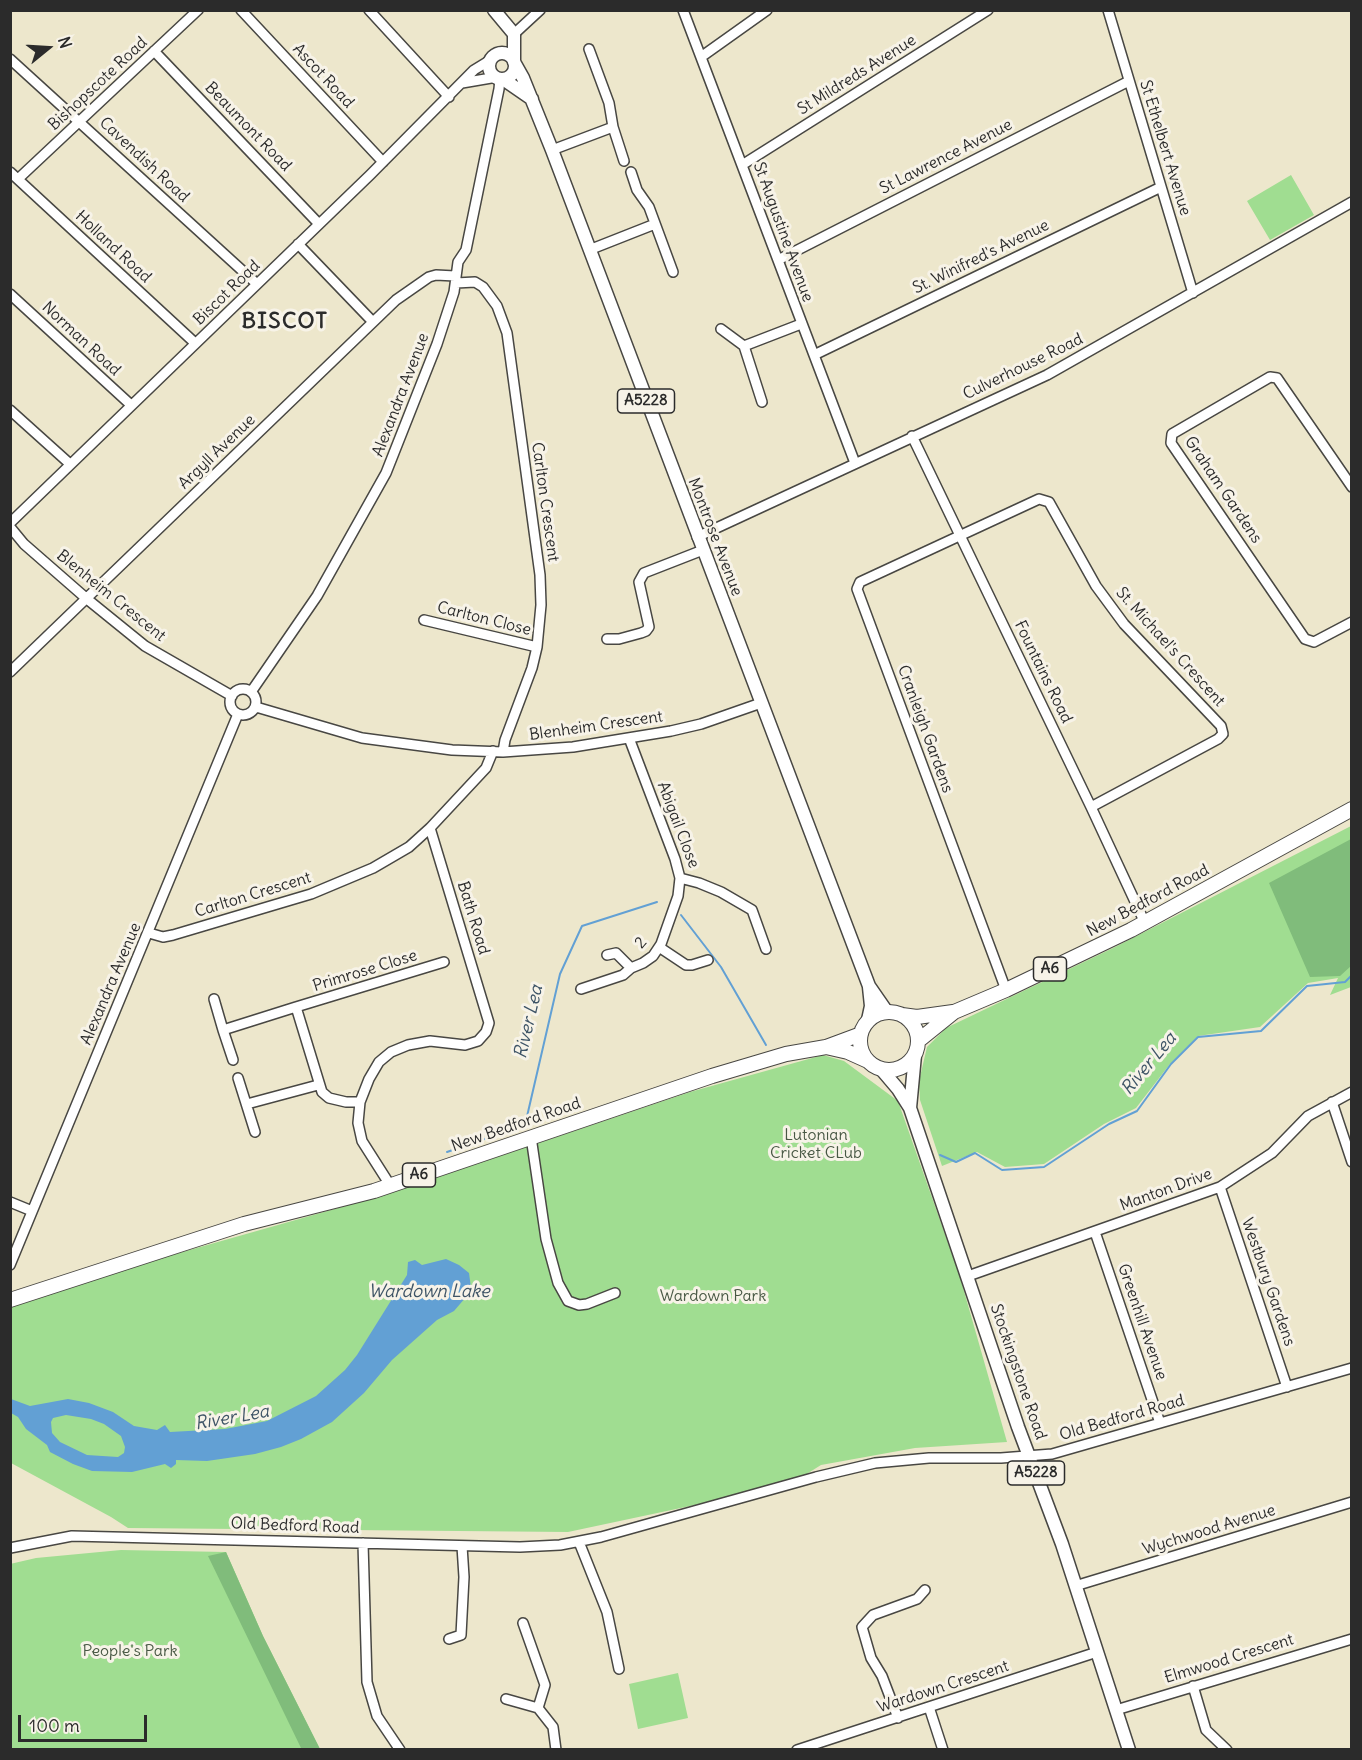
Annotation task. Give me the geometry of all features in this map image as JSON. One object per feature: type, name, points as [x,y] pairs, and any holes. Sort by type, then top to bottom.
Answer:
[{"type":"highway","name":"New Bedford Road","points":[[902,1015],[916,1017],[954,1012],[1006,990],[1145,923],[1352,809]]},
{"type":"highway","points":[[887,1012],[902,1015],[914,1026],[917,1048],[909,1063],[891,1070],[881,1069],[868,1061],[860,1044],[861,1034],[868,1020],[887,1012]]},
{"type":"highway","name":"New Bedford Road","points":[[917,1048],[954,1012]]},
{"type":"highway","name":"New Bedford Road","points":[[10,1300],[244,1224],[390,1185],[712,1076],[786,1054],[826,1047],[861,1034]]},
{"type":"highway","name":"New Bedford Road","points":[[826,1047],[848,1052],[868,1061]]},
{"type":"main road","points":[[494,10],[514,34],[493,58],[490,70],[532,99]]},
{"type":"main road","name":"Montrose Avenue","points":[[514,34],[514,61],[552,150],[869,986],[887,1012]]},
{"type":"main road","points":[[493,58],[506,54],[514,61],[513,74],[500,78]]},
{"type":"main road","name":"Montrose Avenue","points":[[868,1020],[871,1006],[869,986]]},
{"type":"main road","name":"Stockingstone Road","points":[[910,1108],[917,1048]]},
{"type":"main road","name":"Stockingstone Road","points":[[881,1069],[910,1108],[1129,1749]]},
{"type":"street","name":"Bishopscote Road","points":[[14,176],[79,121],[198,10]]},
{"type":"street","name":"Ascot Road","points":[[241,10],[383,162]]},
{"type":"street","points":[[369,10],[449,97]]},
{"type":"street","points":[[514,34],[540,10]]},
{"type":"street","name":"St Augustine Avenue","points":[[683,10],[855,463]]},
{"type":"street","points":[[701,57],[767,10]]},
{"type":"street","name":"St Mildreds Avenue","points":[[742,165],[988,10]]},
{"type":"street","name":"St Ethelbert Avenue","points":[[1108,10],[1193,293]]},
{"type":"street","points":[[589,49],[609,103],[613,127],[624,161]]},
{"type":"street","name":"Beaumont Road","points":[[154,51],[319,224]]},
{"type":"street","name":"Biscot Road","points":[[10,525],[383,162],[474,70],[493,58]]},
{"type":"street","name":"Cavendish Road","points":[[10,59],[257,284]]},
{"type":"street","points":[[462,83],[500,78]]},
{"type":"street","name":"Alexandra Avenue","points":[[251,692],[317,596],[386,474],[437,344],[454,292],[458,262],[466,250],[500,78]]},
{"type":"street","name":"St Lawrence Avenue","points":[[777,260],[1129,81]]},
{"type":"street","points":[[552,150],[613,127]]},
{"type":"street","points":[[631,172],[637,190],[649,207],[673,272]]},
{"type":"street","name":"Holland Road","points":[[14,176],[195,343]]},
{"type":"street","name":"St. Winifred's Avenue","points":[[814,355],[1161,187]]},
{"type":"street","name":"Culverhouse Road","points":[[698,537],[1047,375],[1352,202]]},
{"type":"street","points":[[589,249],[655,224]]},
{"type":"street","points":[[298,244],[373,322]]},
{"type":"street","name":"Argyll Avenue","points":[[10,672],[396,300],[429,277],[436,275],[455,280]]},
{"type":"street","name":"Carlton Crescent","points":[[455,280],[475,282],[483,287],[497,306],[507,333],[540,575],[542,605],[537,647],[524,693],[505,740],[503,752]]},
{"type":"street","name":"Norman Road","points":[[10,294],[131,405]]},
{"type":"street","points":[[744,346],[801,324]]},
{"type":"street","points":[[721,329],[744,346],[762,402]]},
{"type":"street","name":"Graham Gardens","points":[[1352,487],[1277,378],[1270,377],[1172,434],[1171,443],[1305,639],[1314,642],[1352,622]]},
{"type":"street","points":[[10,410],[70,465]]},
{"type":"street","name":"Fountains Road","points":[[912,436],[1145,923]]},
{"type":"street","name":"St. Michael's Crescent","points":[[960,535],[1039,499],[1049,502],[1096,586],[1117,614],[1221,726],[1223,734],[1218,739],[1091,807]]},
{"type":"street","name":"Blenheim Crescent","points":[[10,525],[24,544],[145,646],[232,696]]},
{"type":"street","name":"Cranleigh Gardens","points":[[960,535],[860,582],[857,589],[1006,990]]},
{"type":"street","points":[[607,639],[619,639],[646,632],[649,627],[639,582],[644,573],[703,550]]},
{"type":"street","name":"Carlton Close","points":[[424,620],[537,647]]},
{"type":"street","points":[[238,690],[251,692],[256,698],[256,707],[250,714],[238,714],[230,704],[232,696],[238,690]]},
{"type":"street","name":"Blenheim Crescent","points":[[256,707],[362,738],[452,750],[503,752],[573,747],[629,738],[700,724],[761,703]]},
{"type":"street","name":"Alexandra Avenue","points":[[10,1265],[238,714]]},
{"type":"street","name":"Abigail Close","points":[[629,738],[675,859],[680,878],[721,892],[752,910],[766,949]]},
{"type":"street","name":"Carlton Crescent","points":[[149,933],[163,937],[173,935],[331,886],[392,857],[409,847],[430,828],[486,768],[493,751]]},
{"type":"street","name":"Bath Road","points":[[360,1102],[378,1062],[391,1052],[408,1045],[430,1041],[465,1046],[478,1041],[486,1032],[489,1023],[430,828]]},
{"type":"street","name":"2","points":[[581,989],[623,975],[631,968],[647,961],[659,947],[678,896],[680,878]]},
{"type":"street","points":[[659,947],[686,964],[692,965],[708,960]]},
{"type":"street","points":[[606,955],[616,952],[631,968]]},
{"type":"street","points":[[647,961],[651,970]]},
{"type":"street","name":"Primrose Close","points":[[223,1030],[444,962]]},
{"type":"street","points":[[214,999],[233,1060]]},
{"type":"street","name":"Primrose Close","points":[[296,1007],[318,1085]]},
{"type":"street","points":[[238,1077],[255,1132]]},
{"type":"street","points":[[247,1104],[318,1085],[329,1098],[360,1102],[358,1123],[362,1141],[390,1185]]},
{"type":"street","name":"Manton Drive","points":[[968,1276],[1220,1187],[1272,1153],[1308,1116],[1352,1092]]},
{"type":"street","points":[[1332,1102],[1352,1162]]},
{"type":"street","points":[[531,1137],[546,1239],[558,1283],[568,1301],[579,1305],[615,1293]]},
{"type":"street","name":"Westbury Gardens","points":[[1220,1187],[1287,1387]]},
{"type":"street","points":[[10,1202],[32,1211]]},
{"type":"street","name":"Greenhill Avenue","points":[[1095,1232],[1160,1423]]},
{"type":"street","name":"Old Bedford Road","points":[[10,1548],[72,1536],[542,1547],[579,1542],[875,1463],[929,1458],[1052,1454],[1352,1368]]},
{"type":"street","name":"Wychwood Avenue","points":[[1075,1586],[1352,1502]]},
{"type":"street","points":[[579,1542],[607,1612],[619,1669]]},
{"type":"street","points":[[363,1543],[367,1682],[376,1716],[400,1749]]},
{"type":"street","points":[[449,1639],[461,1635],[464,1577],[462,1546]]},
{"type":"street","points":[[898,1718],[882,1676],[871,1658],[862,1627],[873,1615],[917,1599],[925,1590]]},
{"type":"street","points":[[523,1623],[545,1685],[538,1708]]},
{"type":"street","name":"Elmwood Crescent","points":[[1116,1710],[1352,1639]]},
{"type":"street","name":"Wardown Crescent","points":[[797,1749],[1097,1652]]},
{"type":"street","points":[[1193,1686],[1206,1730],[1227,1749]]},
{"type":"street","points":[[506,1699],[538,1708],[553,1727],[556,1749]]},
{"type":"street","points":[[929,1707],[943,1749]]},
{"type":"green space","points":[[1291,175],[1314,215],[1270,240],[1247,201]]},
{"type":"green space","points":[[1351,826],[1351,987],[1330,995],[1338,978],[1308,983],[1260,1027],[1198,1036],[1170,1064],[1136,1108],[1104,1124],[1044,1164],[1005,1167],[977,1152],[942,1166],[920,1100],[919,1081],[927,1047],[946,1028],[1113,948]]},
{"type":"green space","points":[[1351,839],[1351,966],[1340,976],[1310,977],[1269,883]]},
{"type":"green space","name":"Wardown Park","points":[[823,1055],[844,1061],[898,1101],[960,1277],[1007,1442],[915,1448],[821,1465],[789,1485],[568,1532],[128,1528],[11,1463],[10,1302],[384,1195],[690,1092]]},
{"type":"green space","name":"People's Park","points":[[121,1550],[226,1552],[263,1636],[320,1749],[11,1749],[10,1564],[36,1558]]},
{"type":"green space","points":[[226,1552],[263,1636],[320,1749],[299,1749],[301,1748],[208,1556]]},
{"type":"green space","points":[[678,1673],[688,1718],[638,1729],[629,1684]]},
{"type":"water","name":"Wardown Lake","points":[[446,1259],[459,1265],[469,1273],[471,1288],[466,1297],[454,1311],[437,1320],[392,1360],[364,1393],[332,1422],[281,1447],[255,1454],[207,1461],[176,1460],[176,1464],[171,1468],[165,1464],[132,1472],[92,1471],[50,1452],[47,1445],[26,1429],[18,1417],[11,1413],[11,1399],[30,1406],[68,1399],[89,1403],[113,1412],[134,1426],[157,1430],[165,1425],[170,1432],[225,1429],[267,1421],[316,1396],[345,1370],[357,1355],[407,1275],[408,1262],[415,1260],[422,1265]],"holes":[[[66,1415],[91,1419],[104,1424],[121,1436],[125,1447],[124,1453],[118,1457],[87,1455],[60,1442],[52,1433],[53,1418]]]},
{"type":"waterway","name":"River Lea","points":[[447,1152],[525,1125],[560,974],[582,926],[657,902]]},
{"type":"waterway","name":"River Lea","points":[[681,915],[721,967],[766,1045]]},
{"type":"waterway","name":"River Lea","points":[[940,1155],[956,1162],[975,1153],[1002,1170],[1044,1167],[1109,1124],[1137,1111],[1171,1064],[1198,1037],[1261,1031],[1307,986],[1345,982],[1352,975]]},
{"type":"district","name":"BISCOT","points":[[285,322]]},
{"type":"park label","name":"Lutonian Cricket CLub","points":[[816,1144]]}]
